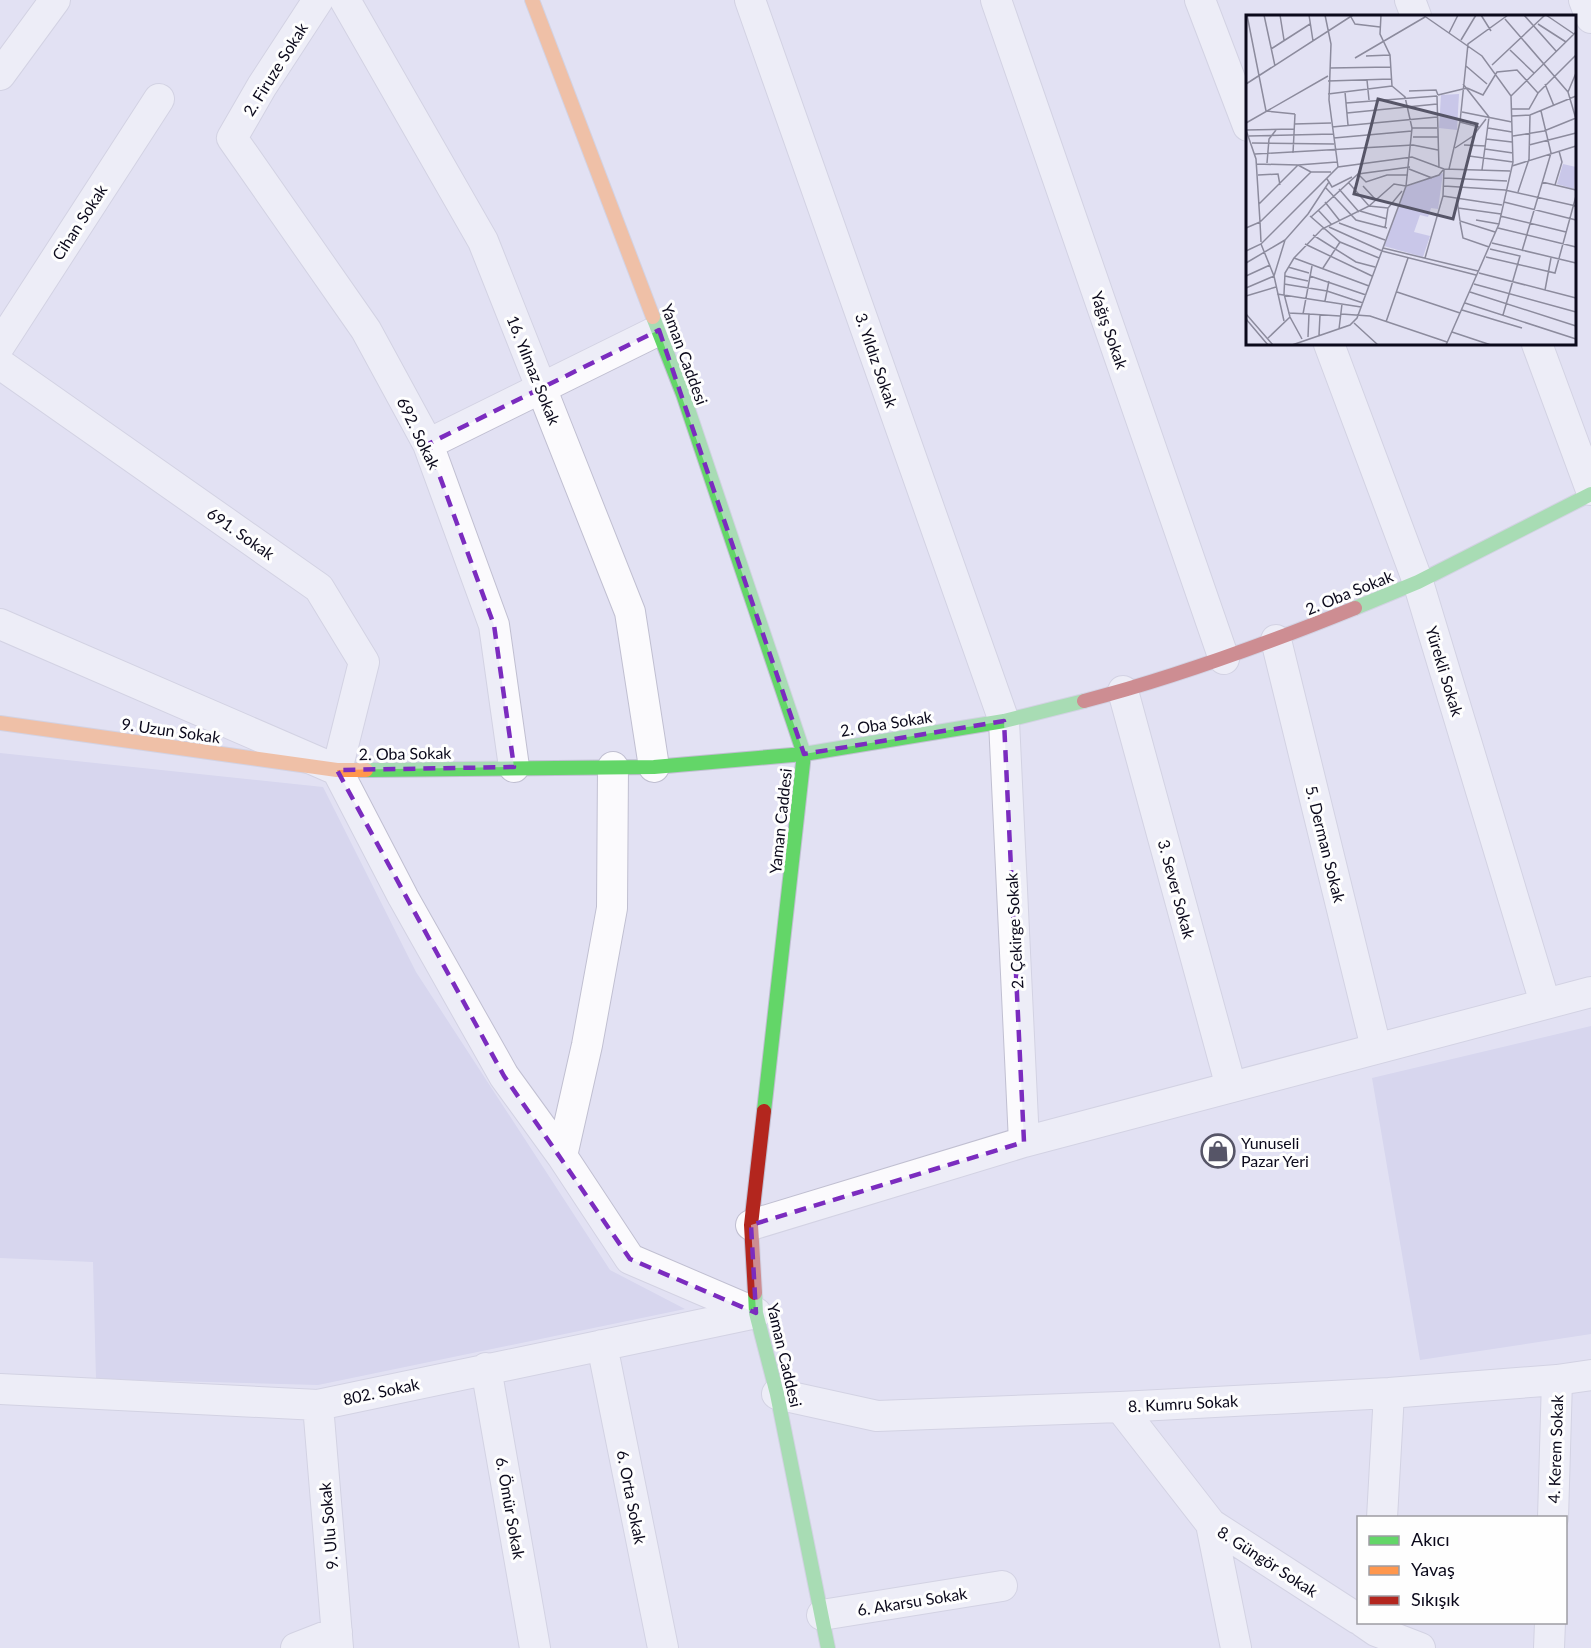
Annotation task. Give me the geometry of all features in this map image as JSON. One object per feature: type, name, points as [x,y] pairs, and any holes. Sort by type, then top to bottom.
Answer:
[{"type":"main road","name":"Yaman Caddesi","points":[[532,0],[683,393],[804,754],[751,1225],[756,1314],[777,1394],[828,1648]]},
{"type":"main road","name":"2. Oba Sokak","points":[[337,770],[654,767],[804,754],[1004,721],[1123,691],[1276,640],[1418,582],[1591,492]]},
{"type":"main road","name":"9. Uzun Sokak","points":[[0,723],[337,770]]},
{"type":"street","points":[[0,75],[55,0]]},
{"type":"street","name":"2. Firuze Sokak","points":[[232,138],[262,86],[318,0]]},
{"type":"street","name":"16. Yılmaz Sokak","points":[[345,0],[483,242],[630,612],[654,767]]},
{"type":"street","name":"3. Yıldız Sokak","points":[[750,0],[1004,721]]},
{"type":"street","name":"Yağış Sokak","points":[[996,0],[1224,659]]},
{"type":"street","points":[[1200,0],[1246,121]]},
{"type":"street","points":[[1410,0],[1416,15]]},
{"type":"street","points":[[1584,0],[1591,18]]},
{"type":"street","name":"Cihan Sokak","points":[[0,345],[159,99]]},
{"type":"street","name":"692. Sokak","points":[[232,138],[366,330],[428,444],[494,625],[514,767]]},
{"type":"street","points":[[428,444],[658,330]]},
{"type":"street","name":"Yürekli Sokak","points":[[1329,345],[1418,582],[1545,1003]]},
{"type":"street","points":[[1537,345],[1591,492]]},
{"type":"street","name":"691. Sokak","points":[[0,364],[319,588],[364,662],[337,770]]},
{"type":"street","points":[[0,624],[337,770],[403,897],[504,1076],[562,1156],[630,1258],[756,1314]]},
{"type":"street","name":"5. Derman Sokak","points":[[1276,640],[1376,1048]]},
{"type":"street","name":"3. Sever Sokak","points":[[1123,691],[1231,1087]]},
{"type":"street","name":"2. Çekirge Sokak","points":[[1004,721],[1024,1142]]},
{"type":"street","points":[[562,1156],[587,1045],[612,908],[613,767]]},
{"type":"street","points":[[751,1225],[1024,1142],[1591,992]]},
{"type":"street","name":"802. Sokak","points":[[0,1389],[318,1405],[486,1368],[756,1314]]},
{"type":"street","name":"6. Orta Sokak","points":[[602,1345],[663,1648]]},
{"type":"street","name":"6. Ömür Sokak","points":[[486,1368],[535,1648]]},
{"type":"street","name":"8. Kumru Sokak","points":[[777,1394],[877,1416],[1120,1407],[1389,1393],[1557,1380],[1591,1375]]},
{"type":"street","name":"4. Kerem Sokak","points":[[1553,1516],[1557,1380]]},
{"type":"street","points":[[1382,1516],[1389,1393]]},
{"type":"street","name":"9. Ulu Sokak","points":[[318,1405],[337,1640]]},
{"type":"street","name":"8. Güngör Sokak","points":[[1120,1407],[1211,1524],[1357,1616]]},
{"type":"street","points":[[1211,1524],[1236,1648]]},
{"type":"street","name":"6. Akarsu Sokak","points":[[822,1615],[1002,1586]]},
{"type":"street","name":"8. Güngör Sokak","points":[[1369,1624],[1412,1646]]},
{"type":"street","points":[[1549,1648],[1550,1624]]},
{"type":"street","points":[[296,1648],[337,1640]]},
{"type":"highlighted area","points":[[659,330],[804,754],[1004,721],[1024,1142],[751,1225],[756,1313],[630,1259],[504,1076],[337,770],[514,767],[494,625],[428,444]]},
{"type":"shaded area","points":[[0,753],[323,787],[416,972],[610,1270],[685,1309],[318,1385],[96,1379],[93,1262],[0,1258]]},
{"type":"shaded area","points":[[1591,1026],[1591,1334],[1420,1360],[1372,1078]]},
{"type":"traffic: fast","points":[[653,317],[683,394],[804,754],[764,1111]]},
{"type":"traffic: fast","points":[[1355,608],[1418,582],[1591,494]]},
{"type":"traffic: fast","points":[[366,770],[654,767],[804,754],[1004,721],[1084,701]]},
{"type":"traffic: fast","points":[[755,1293],[756,1313],[777,1394],[828,1648]]},
{"type":"traffic: slow","points":[[532,0],[653,317]]},
{"type":"traffic: slow","points":[[0,723],[337,770],[366,770]]},
{"type":"traffic: jam","points":[[1084,701],[1221,659],[1355,608]]},
{"type":"traffic: jam","points":[[755,1293],[751,1225],[764,1111]]},
{"type":"place","name":"Yunuseli Pazar Yeri","points":[[1218,1151]]}]
